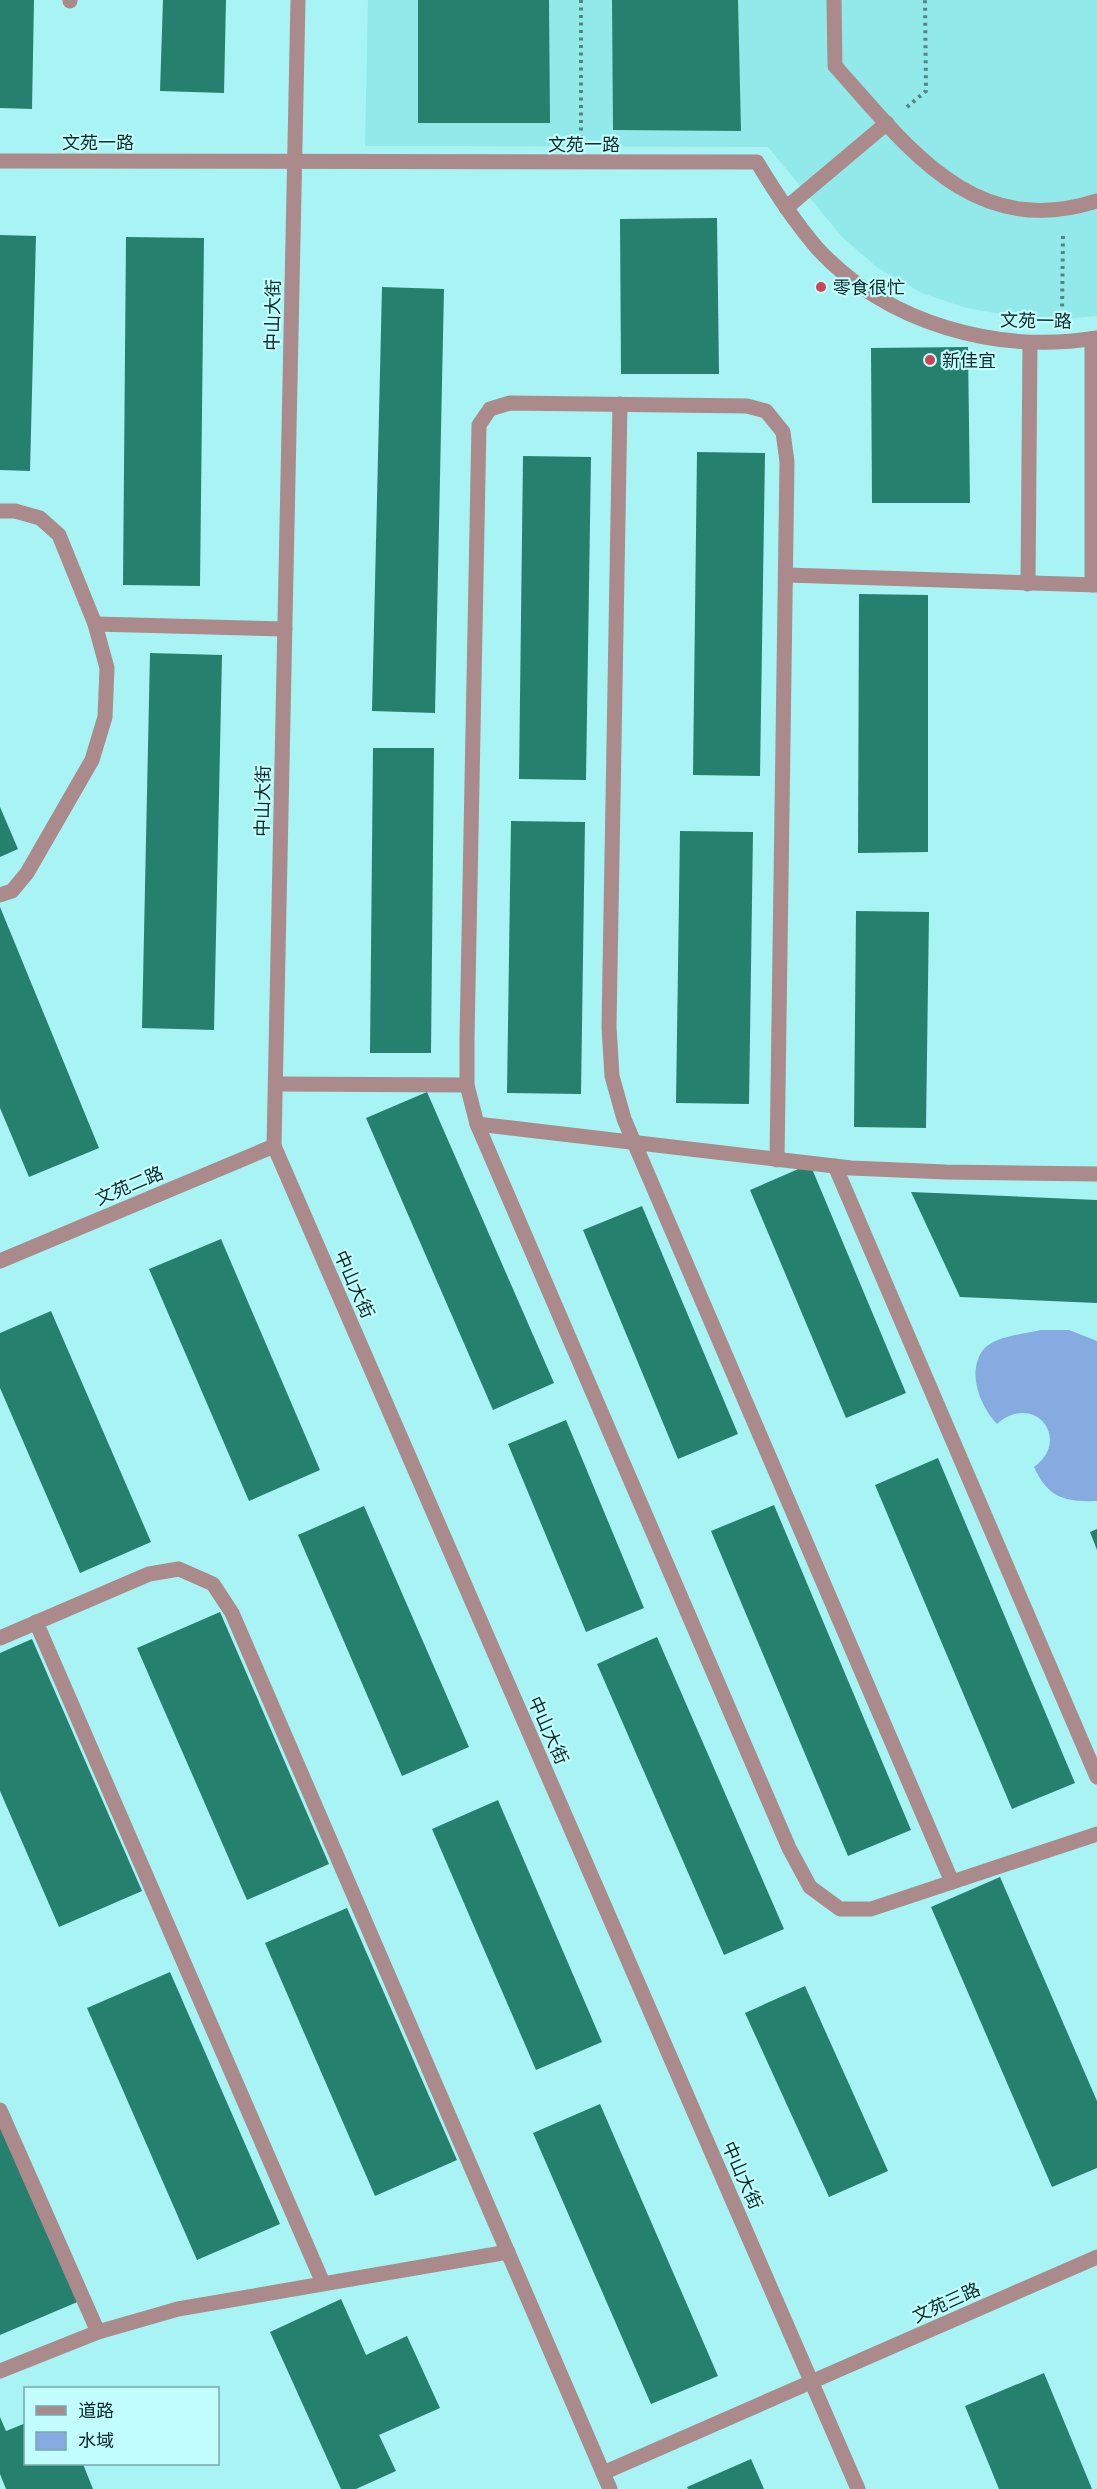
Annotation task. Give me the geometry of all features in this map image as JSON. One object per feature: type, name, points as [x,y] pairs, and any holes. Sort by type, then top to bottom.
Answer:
[{"type":"street","name":"中山大街","points":[[298,0],[274,1146],[858,2489]]},
{"type":"street","points":[[834,0],[835,66],[935,172],[960,189],[988,201],[1017,209],[1063,210],[1097,201]]},
{"type":"street","points":[[786,208],[887,123]]},
{"type":"street","name":"文苑一路","points":[[0,161],[581,164],[756,162],[786,208],[819,249],[867,290],[894,306],[953,331],[982,337],[1030,343],[1095,338]]},
{"type":"street","points":[[787,575],[1095,585],[1095,338]]},
{"type":"street","points":[[1028,584],[1030,343]]},
{"type":"street","points":[[777,1160],[787,575],[787,462],[783,432],[766,411],[747,406],[510,403],[490,409],[479,425],[467,1085],[477,1124],[789,1848],[810,1887],[840,1909],[871,1909],[1097,1834]]},
{"type":"street","points":[[620,404],[609,1027],[612,1076],[624,1119],[952,1882]]},
{"type":"street","points":[[0,511],[15,511],[40,518],[60,535],[95,624],[107,668],[105,717],[92,760],[27,873],[12,891],[0,895]]},
{"type":"street","points":[[95,624],[285,629]]},
{"type":"street","points":[[276,1084],[467,1085]]},
{"type":"street","points":[[477,1124],[835,1166],[946,1172],[1097,1174]]},
{"type":"street","name":"文苑二路","points":[[0,1261],[274,1146]]},
{"type":"street","points":[[835,1166],[1097,1777]]},
{"type":"street","points":[[0,1638],[149,1574],[179,1569],[213,1584],[232,1613],[610,2489]]},
{"type":"street","points":[[36,1622],[323,2283]]},
{"type":"street","points":[[0,2110],[98,2332]]},
{"type":"street","points":[[0,2371],[98,2332],[178,2309],[508,2252]]},
{"type":"street","name":"文苑三路","points":[[603,2473],[1097,2257]]},
{"type":"path","points":[[581,0],[581,164]]},
{"type":"path","points":[[887,123],[926,91],[925,0]]},
{"type":"path","points":[[1062,342],[1063,210]]},
{"type":"shaded area","points":[[368,0],[1097,0],[1097,316],[1042,321],[966,308],[922,293],[878,268],[843,238],[768,147],[365,146]]},
{"type":"water","points":[[1041,1330],[1069,1330],[1097,1341],[1097,1501],[1067,1499],[1045,1486],[1034,1467],[1045,1456],[1050,1444],[1049,1433],[1044,1423],[1035,1416],[1024,1413],[1011,1415],[997,1424],[981,1399],[976,1369],[983,1350],[988,1345],[1002,1339]]},
{"type":"building","points":[[0,0],[34,0],[32,109],[0,108]]},
{"type":"building","points":[[163,0],[226,0],[224,93],[160,91]]},
{"type":"building","points":[[418,0],[549,0],[550,123],[418,123]]},
{"type":"building","points":[[612,0],[738,0],[741,131],[613,130]]},
{"type":"building","points":[[717,218],[719,374],[621,374],[620,219]]},
{"type":"building","points":[[0,235],[36,236],[30,471],[0,470]]},
{"type":"building","points":[[126,237],[204,238],[200,586],[123,585]]},
{"type":"building","points":[[382,287],[444,289],[435,713],[372,711]]},
{"type":"building","points":[[968,347],[970,503],[872,503],[871,348]]},
{"type":"building","points":[[697,452],[765,453],[760,776],[693,775]]},
{"type":"building","points":[[523,456],[591,457],[586,780],[519,779]]},
{"type":"building","points":[[859,594],[928,595],[928,852],[858,853]]},
{"type":"building","points":[[150,653],[222,655],[214,1030],[142,1028]]},
{"type":"building","points":[[373,748],[434,748],[431,1053],[370,1053]]},
{"type":"building","points":[[0,807],[18,849],[0,857]]},
{"type":"building","points":[[511,821],[585,822],[581,1094],[507,1093]]},
{"type":"building","points":[[680,831],[753,832],[749,1104],[676,1103]]},
{"type":"building","points":[[0,907],[99,1148],[29,1177],[0,1108]]},
{"type":"building","points":[[856,911],[929,912],[926,1128],[854,1127]]},
{"type":"building","points":[[427,1092],[554,1383],[493,1410],[366,1118]]},
{"type":"building","points":[[810,1164],[906,1393],[846,1418],[750,1190]]},
{"type":"building","points":[[911,1192],[1097,1200],[1097,1303],[960,1297]]},
{"type":"building","points":[[642,1206],[738,1434],[678,1459],[583,1230]]},
{"type":"building","points":[[221,1239],[320,1470],[249,1501],[149,1269]]},
{"type":"building","points":[[51,1311],[151,1542],[80,1573],[0,1388],[0,1333]]},
{"type":"building","points":[[566,1420],[644,1608],[586,1632],[508,1444]]},
{"type":"building","points":[[938,1458],[1075,1783],[1012,1809],[875,1485]]},
{"type":"building","points":[[774,1505],[911,1830],[848,1856],[711,1531]]},
{"type":"building","points":[[364,1506],[469,1747],[402,1776],[298,1535]]},
{"type":"building","points":[[1097,1529],[1097,1550],[1090,1532]]},
{"type":"building","points":[[220,1612],[329,1864],[247,1900],[137,1648]]},
{"type":"building","points":[[657,1637],[784,1929],[724,1955],[597,1664]]},
{"type":"building","points":[[32,1639],[142,1891],[59,1927],[0,1791],[0,1653]]},
{"type":"building","points":[[498,1800],[602,2042],[536,2070],[432,1829]]},
{"type":"building","points":[[1000,1877],[1097,2101],[1097,2168],[1052,2187],[931,1907]]},
{"type":"building","points":[[347,1908],[457,2160],[375,2196],[265,1943]]},
{"type":"building","points":[[170,1972],[280,2224],[197,2260],[87,2008]]},
{"type":"building","points":[[805,1986],[888,2171],[829,2197],[745,2013]]},
{"type":"building","points":[[600,2104],[718,2376],[651,2404],[533,2133]]},
{"type":"building","points":[[0,2112],[82,2300],[0,2335]]},
{"type":"building","points":[[341,2299],[366,2355],[407,2336],[440,2408],[379,2435],[396,2471],[356,2489],[341,2489],[270,2332]]},
{"type":"building","points":[[1044,2373],[1092,2489],[999,2489],[965,2406]]},
{"type":"building","points":[[0,2417],[6,2431],[24,2424],[24,2465],[83,2465],[93,2489],[6,2489],[0,2474]]},
{"type":"building","points":[[751,2459],[764,2489],[688,2489],[687,2487]]},
{"type":"place","name":"零食很忙","points":[[821,287]]},
{"type":"place","name":"新佳宜","points":[[930,360]]}]
